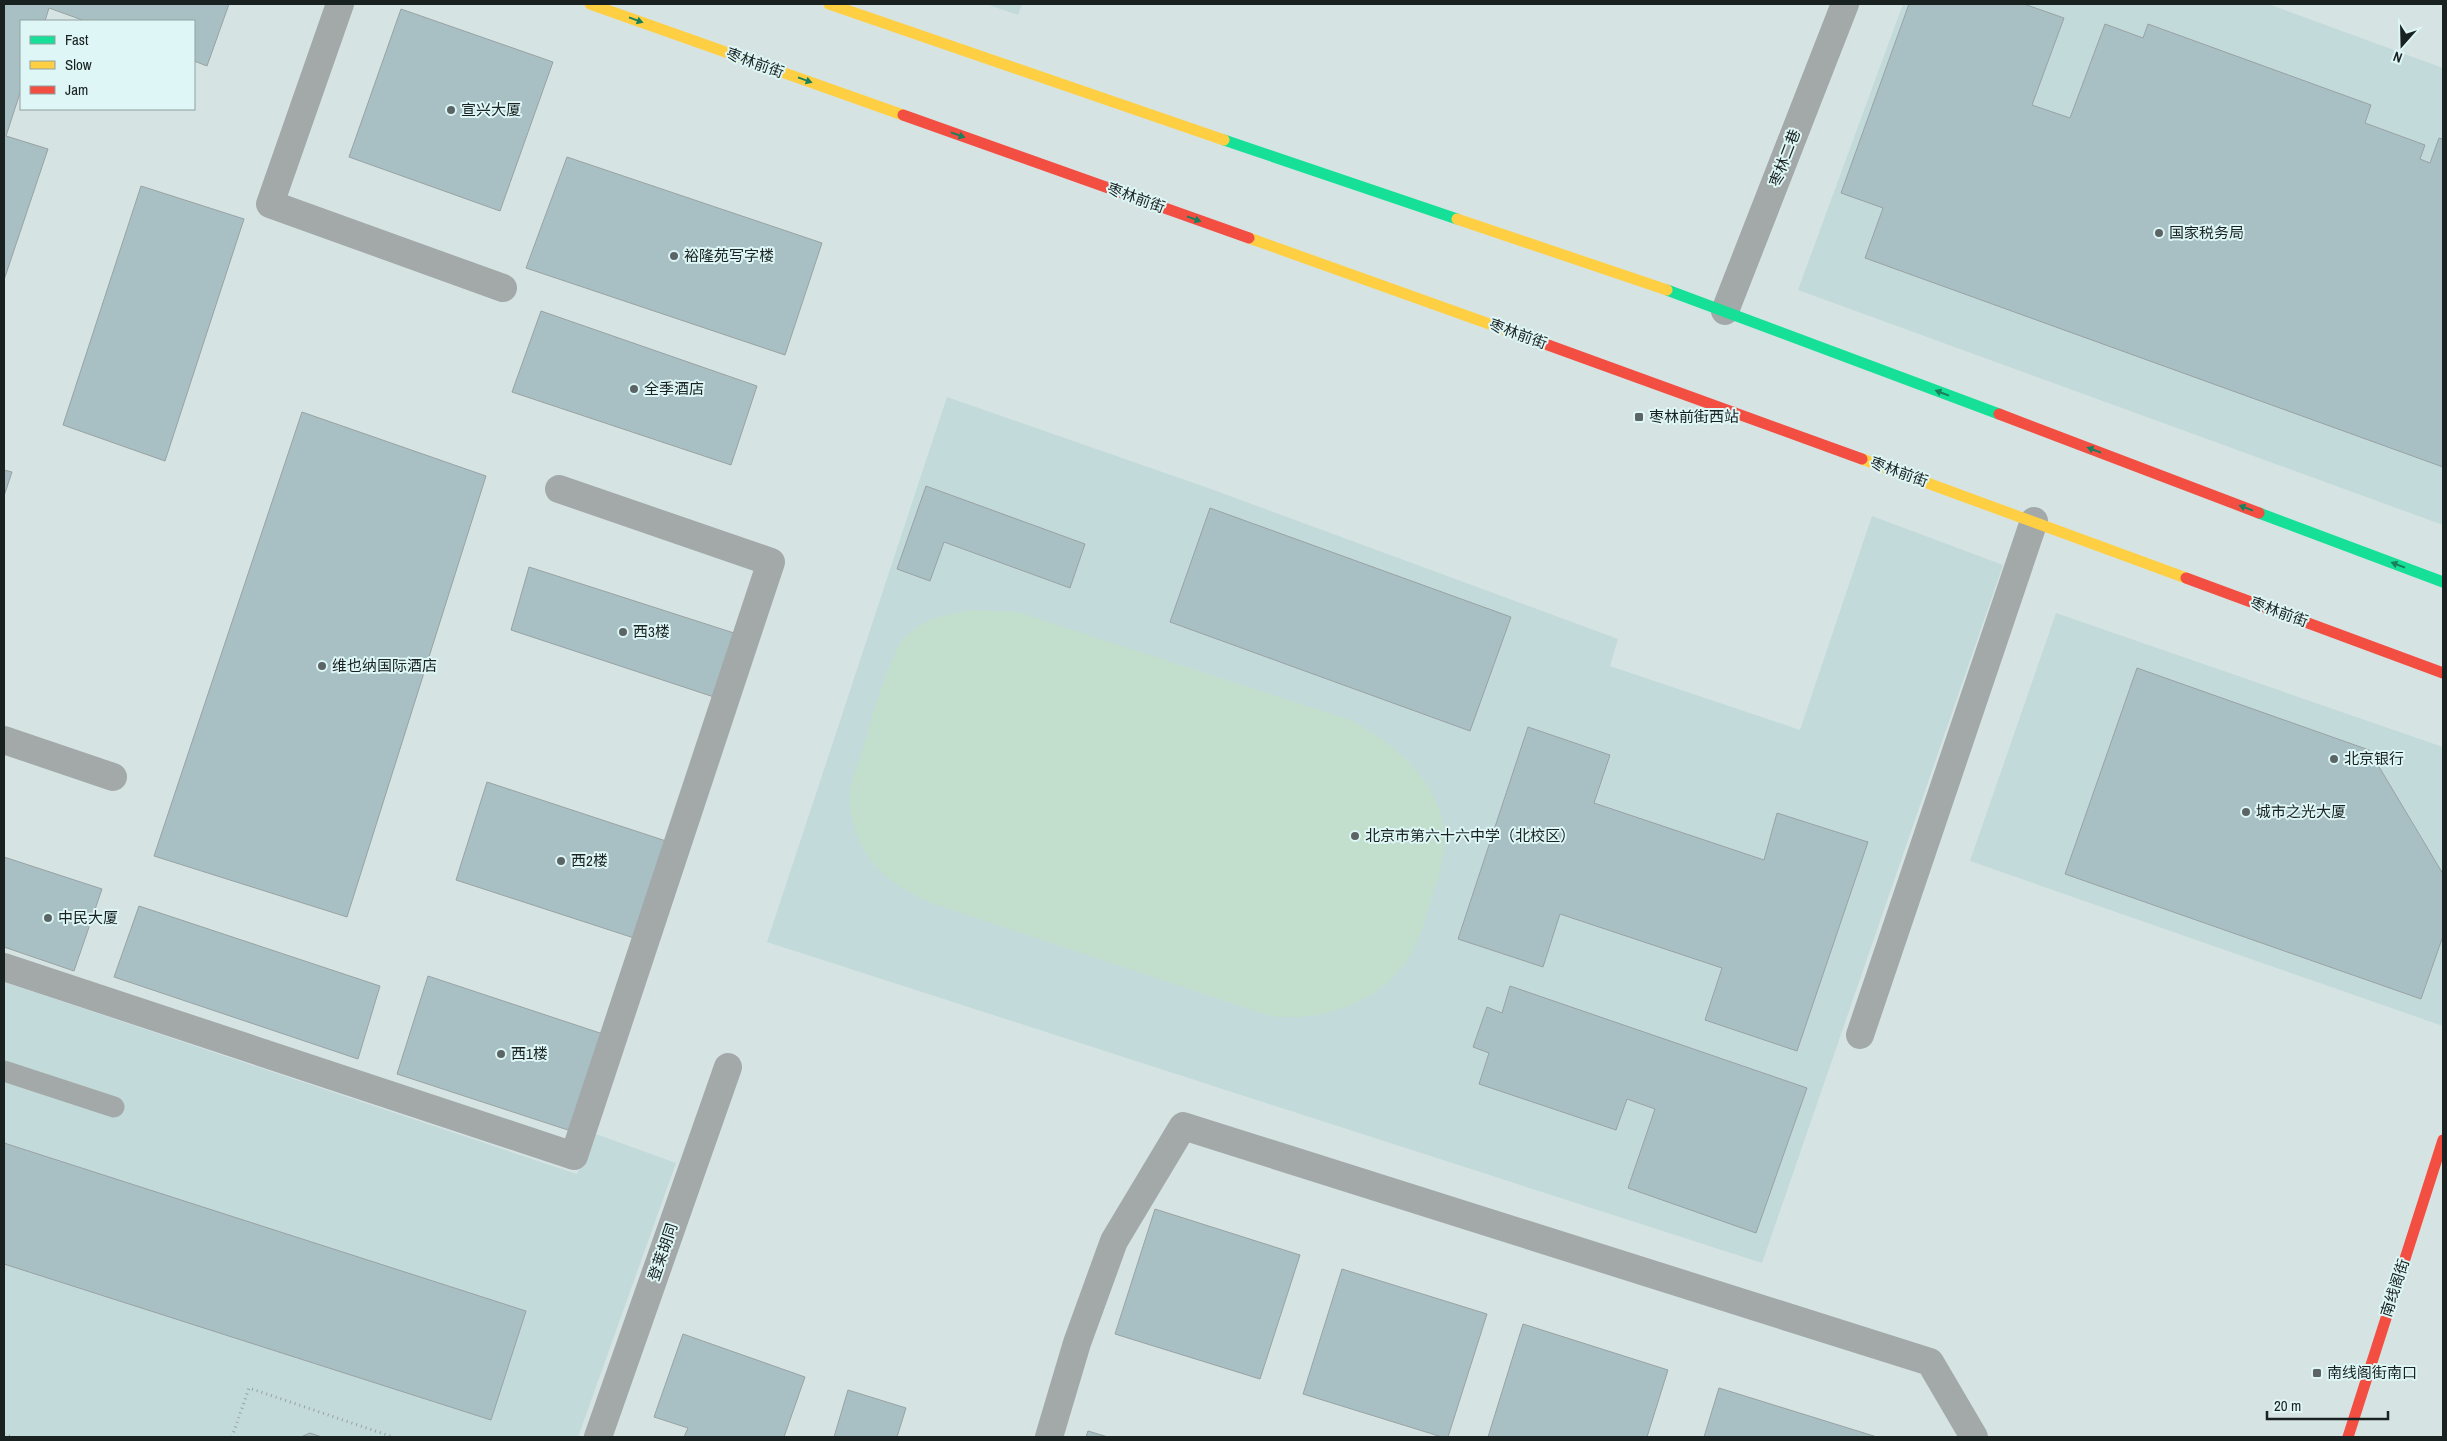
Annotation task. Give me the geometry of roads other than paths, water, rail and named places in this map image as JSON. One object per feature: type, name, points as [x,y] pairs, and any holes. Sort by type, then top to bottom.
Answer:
[{"type":"main road","name":"枣林前街","points":[[590,4],[1625,372],[2443,673]]},
{"type":"main road","points":[[829,4],[1725,312],[2443,582]]},
{"type":"main road","name":"南线阁街","points":[[2348,1437],[2437,1183],[2443,1140]]},
{"type":"street","points":[[340,4],[270,204],[503,288]]},
{"type":"street","name":"枣林二巷","points":[[1725,312],[1846,4]]},
{"type":"street","points":[[4,967],[574,1156],[772,562],[559,489]]},
{"type":"street","points":[[1860,1035],[2034,521]]},
{"type":"street","points":[[4,740],[113,777]]},
{"type":"street","name":"登莱胡同","points":[[598,1437],[728,1067]]},
{"type":"street","points":[[1049,1437],[1077,1343],[1114,1242],[1183,1126],[1930,1362],[1974,1437]]},
{"type":"lane","points":[[4,1071],[114,1107]]},
{"type":"place","name":"宣兴大厦","points":[[451,110]]},
{"type":"place","name":"国家税务局","points":[[2159,233]]},
{"type":"place","name":"裕隆苑写字楼","points":[[674,256]]},
{"type":"place","name":"全季酒店","points":[[634,389]]},
{"type":"place","name":"枣林前街西站","points":[[1639,417]]},
{"type":"place","name":"西3楼","points":[[623,632]]},
{"type":"place","name":"维也纳国际酒店","points":[[322,666]]},
{"type":"place","name":"北京银行","points":[[2334,759]]},
{"type":"place","name":"城市之光大厦","points":[[2246,812]]},
{"type":"place","name":"北京市第六十六中学（北校区）","points":[[1355,836]]},
{"type":"place","name":"西2楼","points":[[561,861]]},
{"type":"place","name":"中民大厦","points":[[48,918]]},
{"type":"place","name":"西1楼","points":[[501,1054]]},
{"type":"place","name":"南线阁街南口","points":[[2317,1373]]}]
